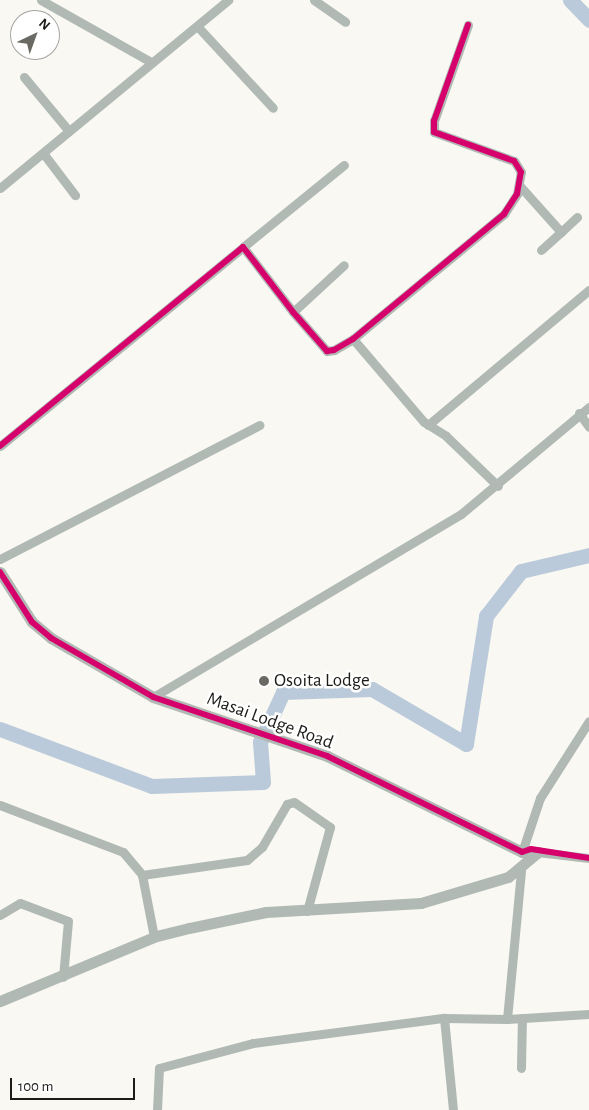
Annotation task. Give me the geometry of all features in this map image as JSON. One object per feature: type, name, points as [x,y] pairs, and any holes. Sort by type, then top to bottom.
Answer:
[{"type":"street","points":[[44,0],[151,62]]},
{"type":"street","points":[[0,188],[151,62],[198,27],[228,0]]},
{"type":"street","points":[[314,0],[345,22]]},
{"type":"street","points":[[243,246],[293,312],[327,351],[353,339],[504,214],[519,185],[521,172],[514,161],[434,132],[434,121],[468,25]]},
{"type":"street","points":[[198,27],[273,108]]},
{"type":"street","points":[[24,77],[69,131]]},
{"type":"street","points":[[43,153],[74,195]]},
{"type":"street","points":[[0,446],[344,164]]},
{"type":"street","points":[[519,185],[561,232]]},
{"type":"street","points":[[541,250],[577,217]]},
{"type":"street","points":[[293,312],[344,265]]},
{"type":"street","points":[[428,424],[589,290]]},
{"type":"street","points":[[353,339],[428,424],[466,452],[498,486]]},
{"type":"street","points":[[153,697],[416,543],[498,486],[589,406]]},
{"type":"street","points":[[579,413],[589,427]]},
{"type":"street","points":[[0,559],[260,425]]},
{"type":"street","name":"Masai Lodge Road","points":[[0,572],[32,622],[51,638],[153,697],[326,756],[522,852],[589,858]]},
{"type":"street","points":[[522,852],[540,798],[589,721]]},
{"type":"street","points":[[142,875],[247,860],[262,847],[287,804],[294,802],[330,827],[308,911]]},
{"type":"street","points":[[0,804],[123,852],[142,875],[154,938]]},
{"type":"street","points":[[0,1001],[63,977],[154,938],[258,914],[421,903],[520,871],[538,852]]},
{"type":"street","points":[[507,1019],[520,871]]},
{"type":"street","points":[[0,915],[20,903],[68,921],[63,977]]},
{"type":"street","points":[[156,1110],[156,1078],[159,1068],[253,1043],[444,1018],[507,1019],[589,1014]]},
{"type":"street","points":[[444,1018],[453,1110]]},
{"type":"street","points":[[521,1068],[522,1018]]},
{"type":"waterway","points":[[570,0],[589,20]]},
{"type":"waterway","points":[[0,729],[152,786],[263,782],[260,742],[283,692],[372,689],[466,744],[486,616],[521,571],[589,555]]},
{"type":"cycle path","points":[[0,446],[243,247],[293,312],[327,351],[334,350],[353,339],[504,214],[517,194],[521,172],[514,161],[434,132],[434,121],[468,25]]},
{"type":"cycle path","points":[[0,572],[32,622],[51,638],[153,697],[327,756],[522,852],[531,849],[589,858]]},
{"type":"place","name":"Osoita Lodge","points":[[264,681]]}]
